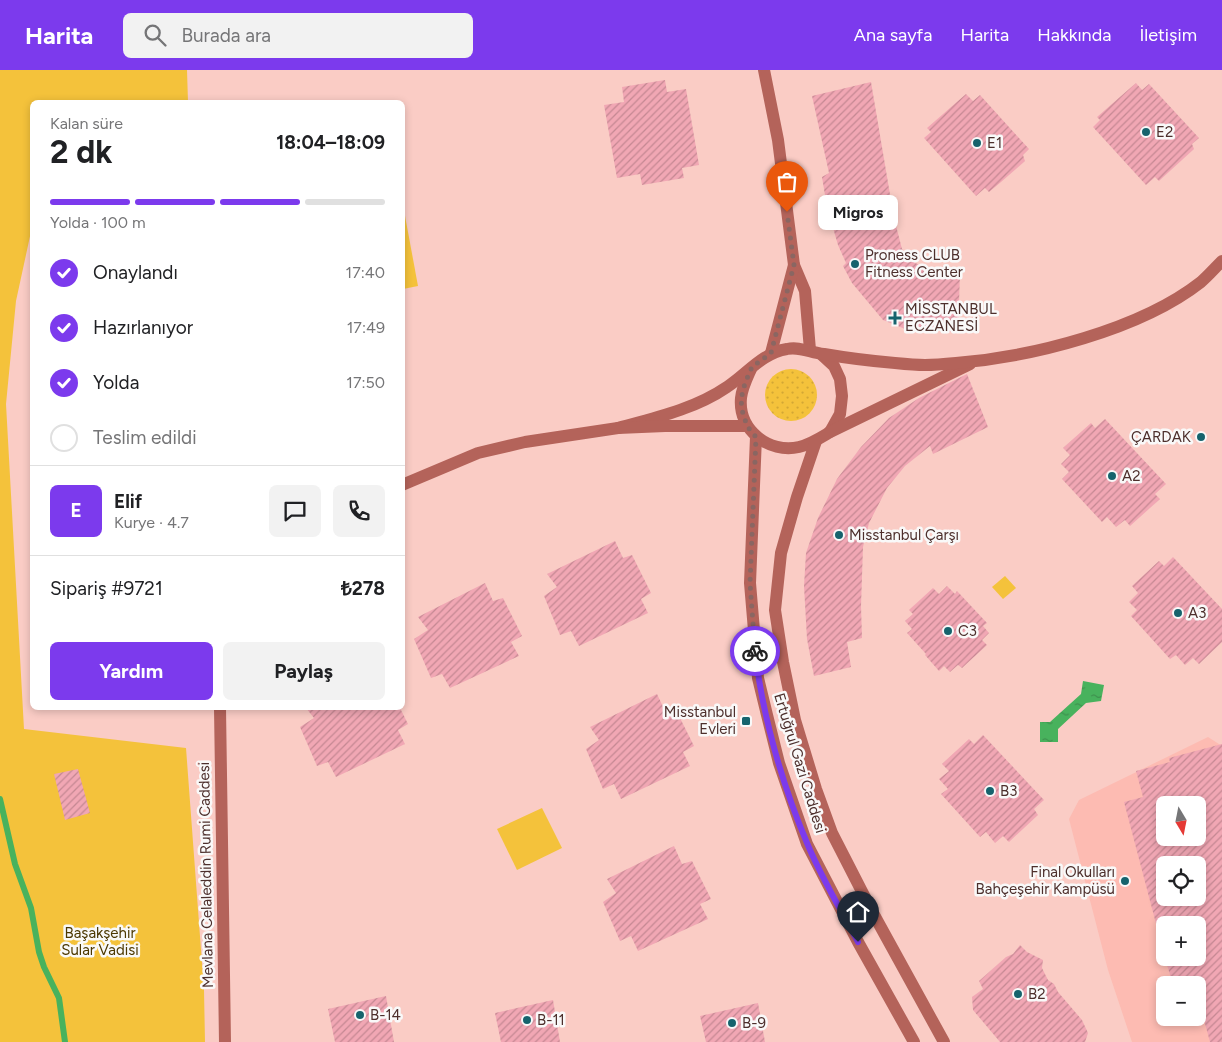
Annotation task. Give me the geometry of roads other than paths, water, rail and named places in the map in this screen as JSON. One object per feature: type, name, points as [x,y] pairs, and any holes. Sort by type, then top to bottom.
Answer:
[{"type":"street","points":[[764,70],[778,140],[794,265],[805,291],[815,352],[834,366],[840,379],[842,396],[840,414],[830,432]]},
{"type":"street","points":[[618,428],[679,410],[705,399],[727,387],[771,353],[788,348],[889,362],[927,365],[977,361],[1022,354],[1110,329],[1164,306],[1201,282],[1222,261]]},
{"type":"street","points":[[771,353],[794,265]]},
{"type":"street","points":[[752,367],[741,399],[747,426],[756,437],[765,443],[780,448],[798,447],[816,441],[830,432],[977,361]]},
{"type":"street","points":[[405,484],[478,453],[525,442],[618,428],[747,426]]},
{"type":"street","name":"Ertuğrul Gazi Caddesi","points":[[756,437],[750,583],[758,678],[767,715],[782,772],[807,844],[858,942],[914,1042]]},
{"type":"street","name":"Ertuğrul Gazi Caddesi","points":[[816,441],[781,552],[775,610],[795,720],[816,789],[832,833],[873,913],[944,1042]]},
{"type":"street","name":"Mevlana Celaleddin Rumi Caddesi","points":[[220,710],[225,1042]]},
{"type":"water","points":[[1083,681],[1104,685],[1101,701],[1086,703],[1058,729],[1058,742],[1040,742],[1040,722],[1050,722],[1081,694]]},
{"type":"waterway","points":[[0,799],[15,864],[31,908],[39,952],[59,998],[65,1042]]},
{"type":"place","name":"E2","points":[[1146,132]]},
{"type":"place","name":"E1","points":[[977,143]]},
{"type":"place","name":"Migros","points":[[787,212]]},
{"type":"place","name":"Proness CLUB Fitness Center","points":[[855,264]]},
{"type":"place","name":"MİSSTANBUL ECZANESİ","points":[[895,318]]},
{"type":"place","name":"ÇARDAK","points":[[1201,437]]},
{"type":"place","name":"A2","points":[[1112,476]]},
{"type":"place","name":"Misstanbul Çarşı","points":[[839,535]]},
{"type":"place","name":"A3","points":[[1178,613]]},
{"type":"place","name":"C3","points":[[948,631]]},
{"type":"place","name":"Misstanbul Evleri","points":[[746,721]]},
{"type":"place","name":"B3","points":[[990,791]]},
{"type":"place","name":"Final Okulları Bahçeşehir Kampüsü","points":[[1125,881]]},
{"type":"place","name":"B2","points":[[1018,994]]},
{"type":"place","name":"B-14","points":[[360,1015]]},
{"type":"place","name":"B-11","points":[[527,1020]]},
{"type":"place","name":"B-9","points":[[732,1023]]},
{"type":"park label","name":"Başakşehir Sular Vadisi","points":[[100,942]]}]
